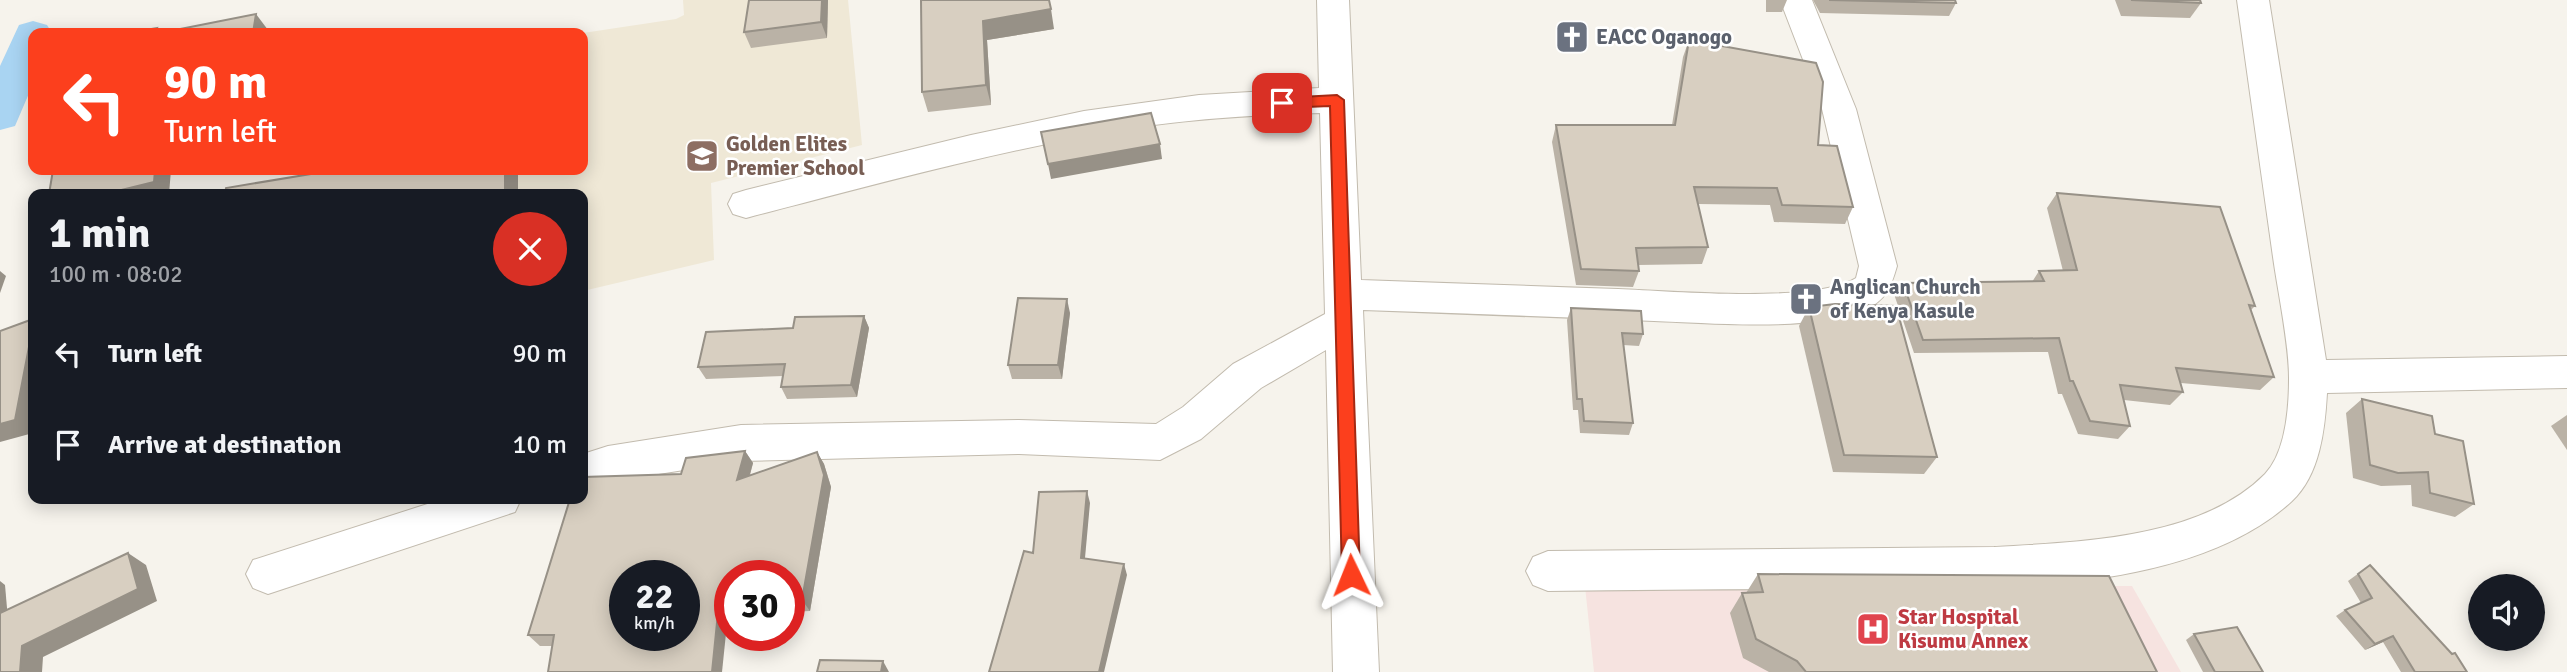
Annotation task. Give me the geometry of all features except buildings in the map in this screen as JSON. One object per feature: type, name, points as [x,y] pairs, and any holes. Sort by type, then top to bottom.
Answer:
[{"type":"street","points":[[1333,0],[1356,672]]},
{"type":"street","points":[[588,470],[608,464],[741,443],[1019,437],[1160,442],[1198,421],[1245,377],[1343,308],[1726,308],[1822,306],[1853,299],[1872,287],[1878,266],[1839,108],[1796,0]]},
{"type":"street","points":[[1548,571],[1991,567],[2087,559],[2147,550],[2190,539],[2257,508],[2279,487],[2297,461],[2303,438],[2309,377],[2253,0]]},
{"type":"street","points":[[746,204],[970,148],[1093,122],[1200,107],[1337,100]]},
{"type":"street","points":[[2309,377],[2567,372]]},
{"type":"street","points":[[268,574],[485,504]]},
{"type":"shaded area","name":"Golden Elites Premier School","points":[[683,0],[848,0],[862,145],[711,183],[714,260],[588,290],[588,189],[438,189],[440,175],[588,175],[588,32],[676,19],[684,15]]},
{"type":"shaded area","name":"Star Hospital Kisumu Annex","points":[[1585,586],[2132,586],[2181,672],[1594,672]]},
{"type":"waterway","points":[[0,115],[28,47]]},
{"type":"place","name":"EACC Oganogo","points":[[1572,37]]},
{"type":"place","name":"Golden Elites Premier School","points":[[702,156]]},
{"type":"place","name":"Anglican Church of Kenya Kasule","points":[[1806,299]]},
{"type":"place","name":"Star Hospital Kisumu Annex","points":[[1873,629]]},
{"type":"route","points":[[1282,103],[1337,100],[1351,575]]}]
